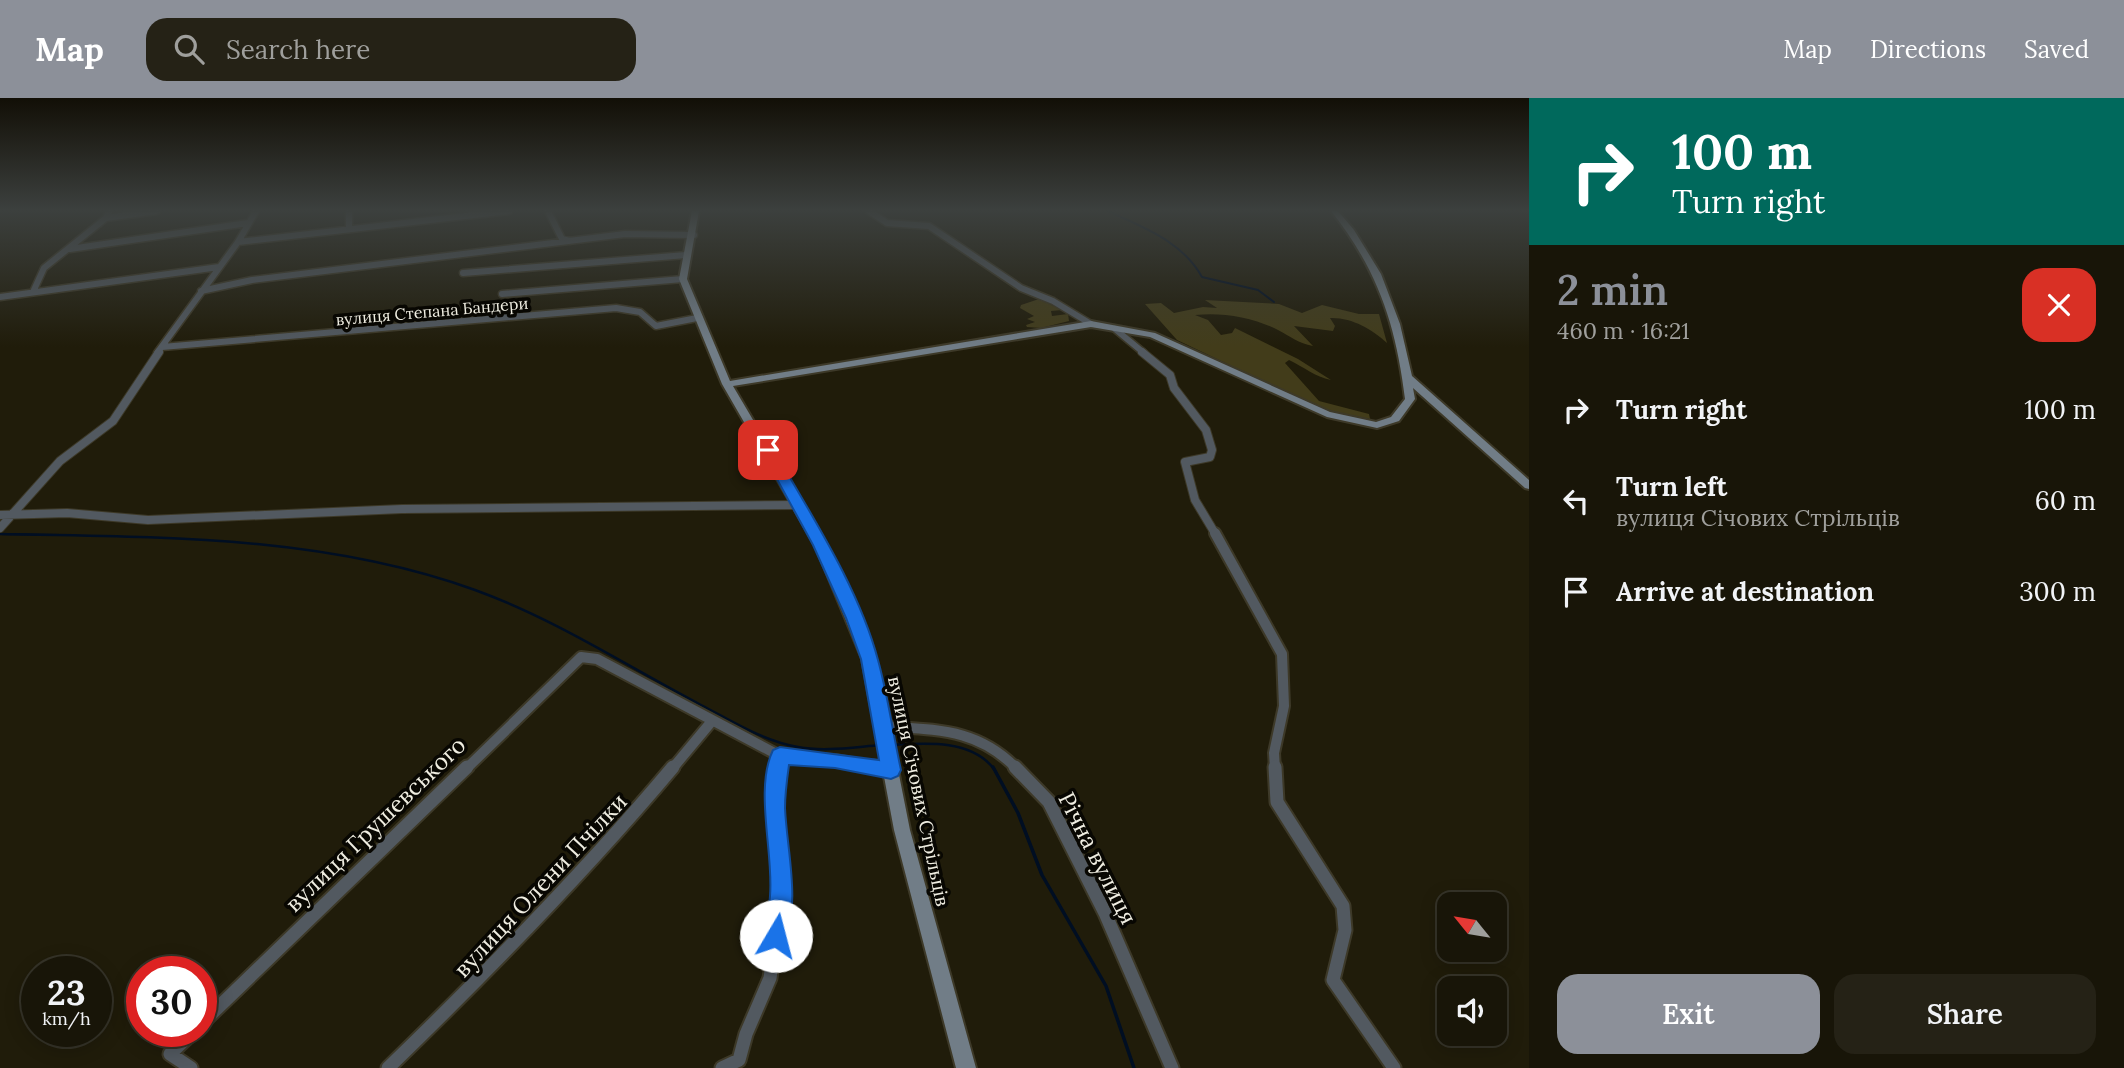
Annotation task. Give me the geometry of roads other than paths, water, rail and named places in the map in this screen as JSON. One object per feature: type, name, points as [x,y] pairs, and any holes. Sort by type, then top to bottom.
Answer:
[{"type":"street","points":[[33,292],[44,268],[60,256]]},
{"type":"street","points":[[0,528],[60,461],[113,421],[227,256]]},
{"type":"street","points":[[201,291],[236,282],[446,256]]},
{"type":"street","points":[[463,273],[670,256]]},
{"type":"street","points":[[686,256],[683,279],[697,318],[727,384],[1091,324]]},
{"type":"street","points":[[974,256],[1024,290],[1053,301],[1091,324],[1152,335],[1327,414],[1377,425],[1395,419],[1410,399],[1408,378],[1385,293],[1366,256]]},
{"type":"street","points":[[0,297],[219,267]]},
{"type":"street","points":[[502,294],[683,279]]},
{"type":"street","name":"вулиця Степана Бандери","points":[[162,347],[616,308],[640,312],[656,326],[697,318]]},
{"type":"street","points":[[1115,329],[1170,375],[1174,388],[1206,430],[1212,450],[1210,457],[1185,462],[1195,500],[1245,582],[1282,654],[1284,706],[1274,753],[1277,802],[1343,906],[1345,930],[1332,979],[1394,1068]]},
{"type":"street","points":[[1408,378],[1529,486]]},
{"type":"street","name":"вулиця Січових Стрільців","points":[[727,384],[798,505],[854,618],[869,659],[902,830],[966,1068]]},
{"type":"street","points":[[0,515],[67,513],[148,520],[402,509],[798,505]]},
{"type":"street","name":"вулиця Грушевського","points":[[217,1009],[581,657],[597,659],[712,721]]},
{"type":"street","points":[[712,721],[780,756],[775,806],[780,906],[770,978],[746,1034],[739,1060],[722,1068]]},
{"type":"street","name":"вулиця Олени Пчілки","points":[[388,1068],[493,967],[610,842],[712,721]]},
{"type":"street","name":"Річна вулиця","points":[[780,756],[835,760],[954,732],[983,741],[1004,755],[1049,802],[1105,913],[1172,1068]]},
{"type":"street","points":[[177,1047],[170,1054],[191,1068]]},
{"type":"waterway","points":[[1186,256],[1202,277],[1258,290],[1274,302]]},
{"type":"waterway","points":[[59,535],[0,534],[240,542],[359,558],[417,572],[505,602],[590,644],[736,724],[772,740],[819,749],[882,745]]},
{"type":"waterway","points":[[892,745],[933,744],[960,748],[973,752],[994,769]]},
{"type":"waterway","points":[[993,767],[1018,813],[1042,875],[1106,986],[1134,1068]]}]
